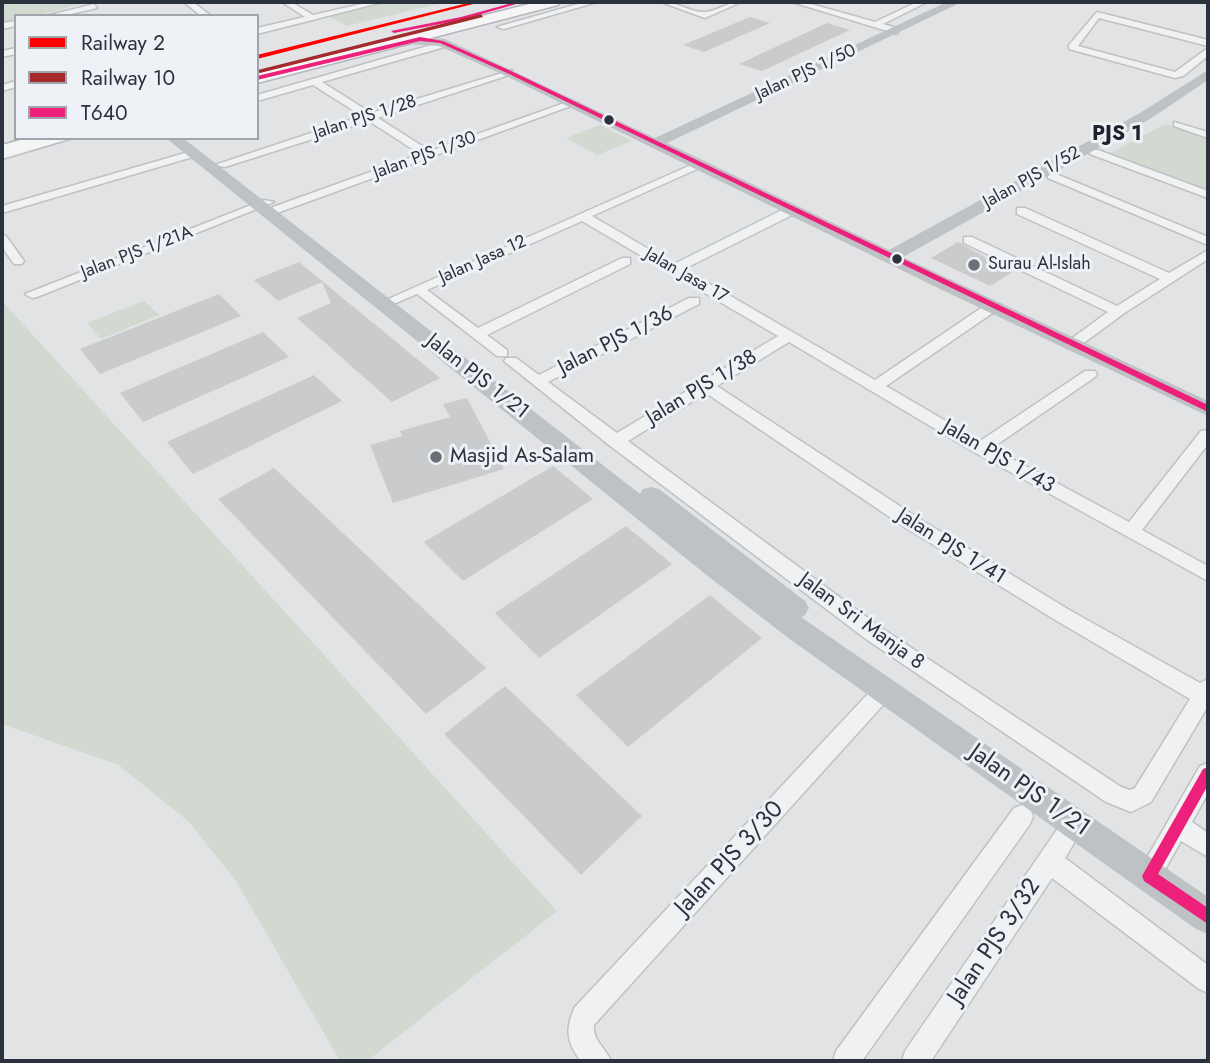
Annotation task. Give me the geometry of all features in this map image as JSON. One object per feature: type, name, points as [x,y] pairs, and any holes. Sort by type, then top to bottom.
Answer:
[{"type":"highway","points":[[259,78],[408,40],[521,2]]},
{"type":"highway","points":[[259,67],[553,2]]},
{"type":"highway","points":[[259,83],[301,67]]},
{"type":"highway","points":[[2,153],[44,140]]},
{"type":"street","points":[[188,2],[204,14]]},
{"type":"street","points":[[286,2],[312,18]]},
{"type":"street","points":[[259,31],[379,2]]},
{"type":"street","points":[[501,27],[593,2]]},
{"type":"street","points":[[666,2],[705,15],[737,2]]},
{"type":"street","points":[[796,2],[887,28],[922,2]]},
{"type":"street","points":[[812,6],[823,2]]},
{"type":"street","name":"Jalan PJS 1/50","points":[[652,141],[944,2]]},
{"type":"street","name":"Jalan PJS 1/50","points":[[887,28],[956,2]]},
{"type":"street","points":[[59,14],[94,6]]},
{"type":"street","points":[[1095,18],[1208,43]]},
{"type":"street","points":[[1095,18],[1208,51]]},
{"type":"street","points":[[1095,18],[1073,48],[1175,75],[1180,74],[1208,51]]},
{"type":"street","points":[[463,22],[450,37],[506,66],[509,72]]},
{"type":"street","points":[[408,40],[426,39],[445,44],[509,72],[1208,409]]},
{"type":"street","points":[[259,97],[445,44]]},
{"type":"street","name":"Jalan PJS 1/28","points":[[221,164],[509,72]]},
{"type":"street","name":"Jalan PJS 1/52","points":[[1052,172],[1094,152],[1199,88],[1208,74]]},
{"type":"street","points":[[314,81],[429,155]]},
{"type":"street","name":"Jalan PJS 1/52","points":[[895,260],[1199,88]]},
{"type":"street","name":"Jalan PJS 1/30","points":[[261,207],[429,155],[574,103]]},
{"type":"street","points":[[1178,124],[1208,135]]},
{"type":"street","points":[[2,153],[59,140]]},
{"type":"street","points":[[2,210],[191,146]]},
{"type":"street","name":"Jalan PJS 1/21","points":[[191,146],[221,164],[261,207]]},
{"type":"street","name":"Jalan PJS 1/21","points":[[191,146],[261,207],[390,301],[713,566],[801,632],[1208,917]]},
{"type":"street","points":[[1094,152],[1208,195]]},
{"type":"street","name":"Jalan Jasa 12","points":[[390,301],[589,220],[706,167]]},
{"type":"street","points":[[1052,172],[1208,241]]},
{"type":"street","name":"Jalan PJS 1/21A","points":[[32,293],[261,207]]},
{"type":"street","points":[[674,269],[792,210]]},
{"type":"street","points":[[1021,211],[1169,278]]},
{"type":"street","name":"Jalan Jasa 17","points":[[589,220],[789,336]]},
{"type":"street","points":[[2,239],[19,261]]},
{"type":"street","points":[[968,240],[1118,311]]},
{"type":"street","points":[[1072,345],[1118,311],[1208,254]]},
{"type":"street","points":[[477,334],[626,261]]},
{"type":"street","name":"Jalan Sri Manja 8","points":[[418,289],[615,441],[873,633],[1114,795],[1131,801],[1143,795],[1206,692]]},
{"type":"street","name":"Jalan PJS 1/36","points":[[538,382],[695,301]]},
{"type":"street","points":[[876,387],[992,307]]},
{"type":"street","name":"Jalan PJS 1/38","points":[[615,441],[789,336]]},
{"type":"street","name":"Jalan PJS 1/43","points":[[789,336],[980,448],[1208,574]]},
{"type":"street","points":[[980,448],[1090,374]]},
{"type":"street","name":"Jalan PJS 1/41","points":[[706,386],[912,523],[1064,616],[1206,692]]},
{"type":"street","points":[[1131,532],[1206,435]]},
{"type":"street","name":"Jalan PJS 3/30","points":[[598,1061],[584,1044],[579,1030],[584,1016],[885,690]]},
{"type":"street","points":[[1149,876],[1208,773]]},
{"type":"street","points":[[846,1061],[1022,816]]},
{"type":"street","name":"Jalan PJS 3/32","points":[[915,1061],[1075,823]]},
{"type":"street","points":[[1178,826],[1208,846]]},
{"type":"street","points":[[1049,861],[1208,980]]},
{"type":"shaded area","points":[[2,2],[84,3],[43,14],[14,14],[14,20],[2,23]]},
{"type":"shaded area","points":[[390,2],[446,2],[346,26],[330,17]]},
{"type":"shaded area","points":[[1165,124],[1208,139],[1208,190],[1111,153]]},
{"type":"shaded area","points":[[600,125],[632,141],[597,155],[566,138]]},
{"type":"shaded area","points":[[2,301],[557,911],[367,1061],[340,1061],[236,881],[190,823],[119,765],[2,724]]},
{"type":"shaded area","points":[[144,301],[159,315],[101,339],[87,323]]},
{"type":"building","points":[[750,17],[770,23],[704,52],[683,45]]},
{"type":"building","points":[[827,23],[850,30],[762,71],[739,64]]},
{"type":"building","name":"Surau Al-Islah","points":[[958,242],[1014,271],[990,286],[931,258]]},
{"type":"building","points":[[299,262],[440,378],[392,402],[297,318],[331,303],[322,282],[278,301],[254,280]]},
{"type":"building","points":[[219,294],[241,316],[100,374],[80,349]]},
{"type":"building","points":[[263,332],[289,357],[143,422],[120,393]]},
{"type":"building","points":[[314,375],[342,401],[193,474],[167,442]]},
{"type":"building","name":"Masjid As-Salam","points":[[467,398],[504,469],[393,503],[370,445],[402,436],[400,431],[450,417],[443,404]]},
{"type":"building","points":[[553,466],[593,499],[463,581],[424,542]]},
{"type":"building","points":[[274,468],[486,668],[426,714],[218,499]]},
{"type":"building","points":[[626,526],[672,564],[539,658],[495,613]]},
{"type":"building","points":[[710,595],[762,638],[628,747],[576,695]]},
{"type":"building","points":[[505,686],[642,816],[581,875],[444,734]]},
{"type":"rail line","name":"2","points":[[259,57],[478,2]]},
{"type":"rail line","name":"10","points":[[260,71],[481,16]]},
{"type":"transit line","name":"T640","points":[[394,31],[461,18],[521,2]]},
{"type":"transit line","name":"T640","points":[[259,78],[420,39],[441,42],[509,72],[1208,409]]},
{"type":"transit line","name":"T640","points":[[1208,773],[1149,876],[1208,917]]},
{"type":"place","name":"Surau Al-Islah","points":[[974,265]]},
{"type":"place","name":"Masjid As-Salam","points":[[436,457]]},
{"type":"district","name":"PJS 1","points":[[1117,135]]}]
